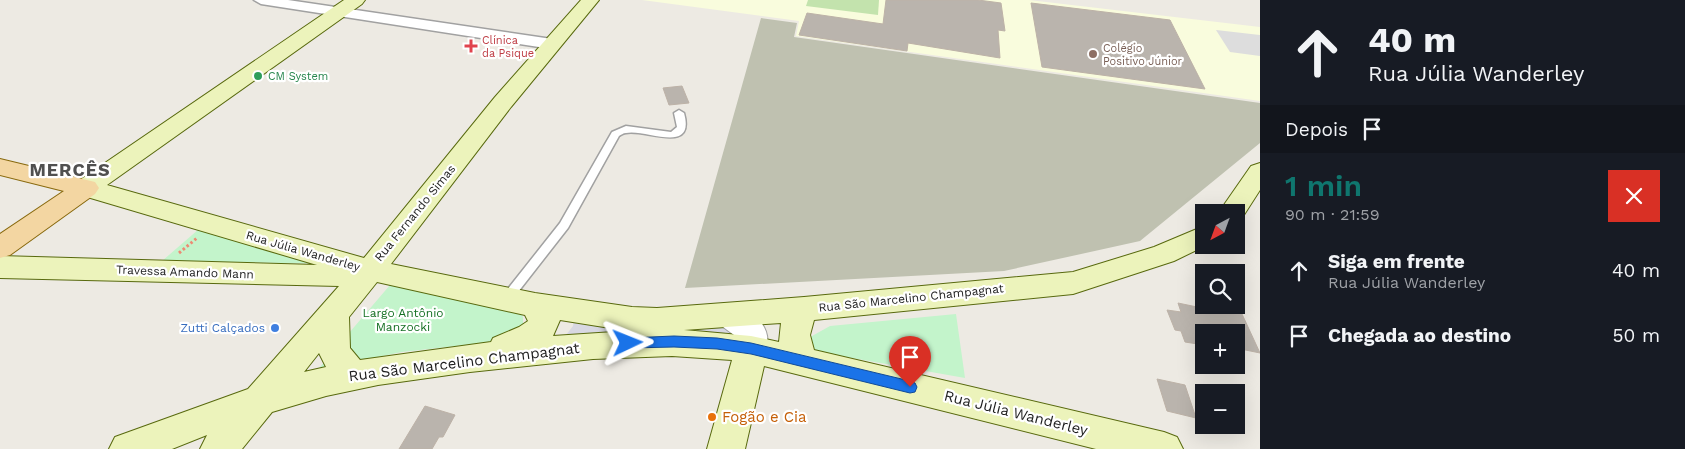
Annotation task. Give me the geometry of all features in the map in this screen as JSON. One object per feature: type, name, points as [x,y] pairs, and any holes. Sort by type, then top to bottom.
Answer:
[{"type":"main road","name":"Rua Fernando Simas","points":[[219,449],[370,270],[503,102],[590,0]]},
{"type":"main road","points":[[0,248],[347,6]]},
{"type":"main road","name":"Rua Júlia Wanderley","points":[[0,167],[86,188],[370,270],[521,301],[610,315]]},
{"type":"main road","points":[[1237,204],[1260,170]]},
{"type":"main road","name":"Rua São Marcelino Champagnat","points":[[610,315],[657,320],[730,315],[1073,283],[1164,254],[1195,239]]},
{"type":"main road","name":"Travessa Amando Mann","points":[[0,267],[333,276],[370,270]]},
{"type":"main road","points":[[484,356],[539,331],[544,324],[544,316],[521,301]]},
{"type":"main road","points":[[801,361],[793,334],[796,321],[804,309]]},
{"type":"main road","points":[[333,314],[332,339],[335,353],[344,368],[354,375]]},
{"type":"main road","name":"Rua São Marcelino Champagnat","points":[[155,446],[260,401],[354,375],[484,356],[582,346],[674,342],[717,344],[751,349]]},
{"type":"main road","points":[[726,449],[751,349]]},
{"type":"main road","name":"Rua Júlia Wanderley","points":[[751,349],[1164,449]]},
{"type":"street","points":[[261,0],[347,6],[552,44]]},
{"type":"street","points":[[730,315],[745,324],[752,336],[751,349]]},
{"type":"lane","points":[[521,301],[615,134],[626,128],[670,134],[677,133],[683,126],[679,113]]},
{"type":"path","points":[[158,271],[213,224]]},
{"type":"shaded area","name":"Colégio Positivo Júnior","points":[[642,0],[1029,0],[1260,27],[1260,101],[796,36],[799,21]]},
{"type":"shaded area","points":[[761,18],[797,23],[794,37],[1260,103],[1260,143],[1140,241],[1004,271],[685,288]]},
{"type":"shaded area","points":[[1216,30],[1260,35],[1260,56],[1230,52]]},
{"type":"shaded area","points":[[574,319],[738,325],[744,335],[655,329],[566,335],[573,326]]},
{"type":"green space","points":[[808,0],[879,0],[878,15],[806,6]]},
{"type":"green space","points":[[199,229],[344,264],[162,261]]},
{"type":"green space","name":"Largo Antônio Manzocki","points":[[390,285],[518,310],[523,317],[523,325],[492,342],[402,352],[314,374]]},
{"type":"green space","points":[[956,314],[965,378],[807,350],[806,343],[812,336],[830,326]]},
{"type":"building","points":[[886,0],[978,0],[1001,3],[1005,31],[998,30],[1000,58],[908,43],[907,51],[799,35],[807,13],[883,24]]},
{"type":"building","points":[[1031,3],[1170,20],[1205,89],[1042,67]]},
{"type":"building","points":[[682,86],[689,103],[669,105],[663,88]]},
{"type":"building","points":[[1178,303],[1195,307],[1195,314],[1242,314],[1260,353],[1245,350],[1245,324],[1195,324],[1195,344],[1185,342],[1181,331],[1175,330],[1167,310],[1181,312]]},
{"type":"building","points":[[1157,379],[1185,385],[1195,418],[1167,411]]},
{"type":"building","points":[[425,406],[455,415],[443,437],[439,437],[432,449],[399,449]]},
{"type":"place","name":"Clínica da Psique","points":[[471,46]]},
{"type":"place","name":"Colégio Positivo Júnior","points":[[1093,54]]},
{"type":"place","name":"CM System","points":[[258,76]]},
{"type":"place","name":"Zutti Calçados","points":[[275,328]]},
{"type":"place","name":"Fogão e Cia","points":[[712,417]]},
{"type":"district","name":"MERCÊS","points":[[70,170]]},
{"type":"route","points":[[628,343],[674,342],[717,344],[751,349],[910,387]]}]
